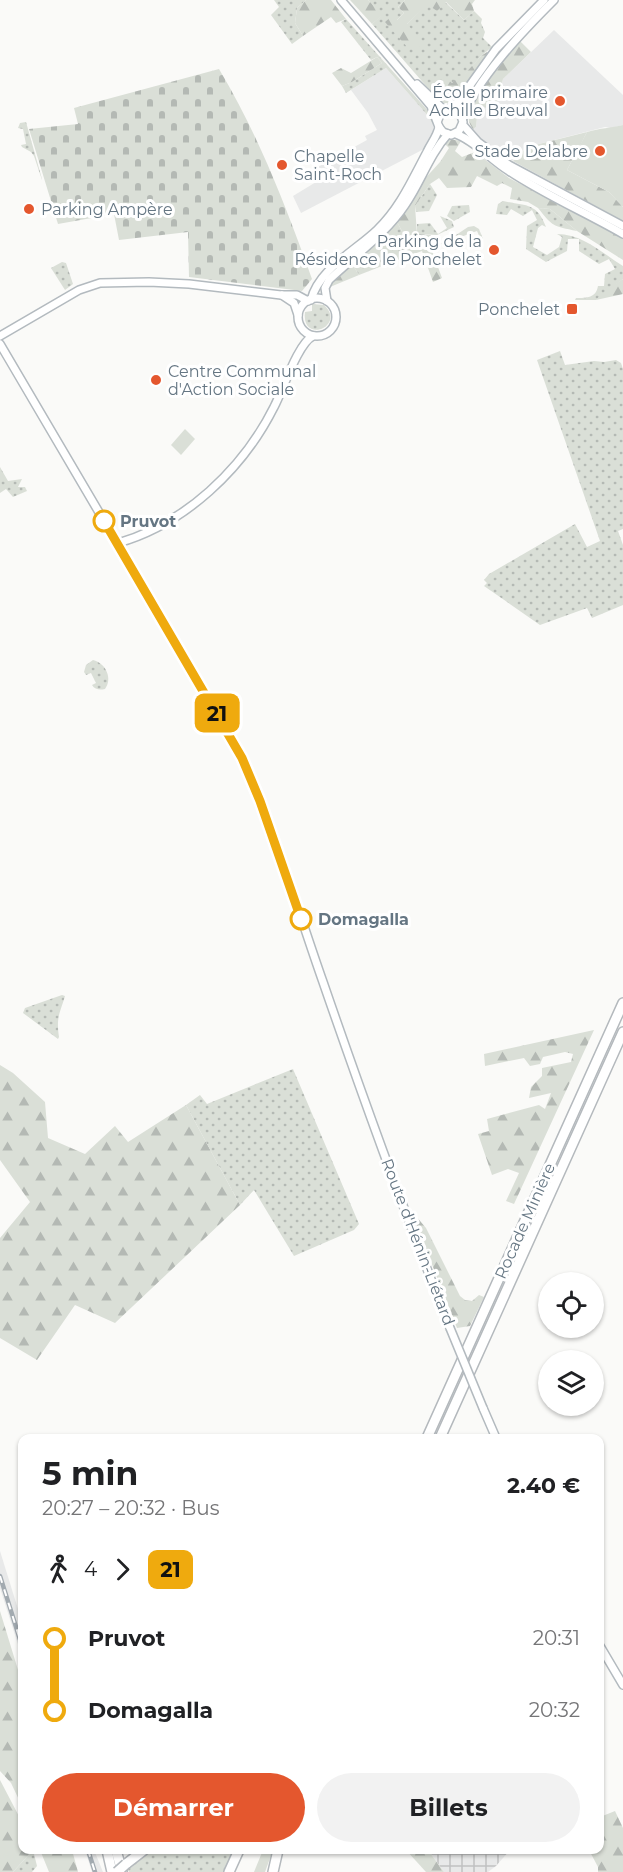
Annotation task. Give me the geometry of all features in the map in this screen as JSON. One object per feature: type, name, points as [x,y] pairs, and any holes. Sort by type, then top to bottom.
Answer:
[{"type":"highway","name":"Rocade Minière","points":[[429,1434],[623,1003]]},
{"type":"highway","name":"Rocade Minière","points":[[442,1434],[623,1032]]},
{"type":"highway","points":[[108,1854],[112,1872]]},
{"type":"highway","points":[[118,1854],[124,1868]]},
{"type":"highway","points":[[117,1872],[140,1854]]},
{"type":"highway","points":[[228,1872],[237,1854]]},
{"type":"highway","points":[[273,1872],[277,1854]]},
{"type":"main road","points":[[341,0],[431,106],[443,132],[466,138],[516,176],[623,234]]},
{"type":"main road","points":[[309,300],[323,277],[376,231],[396,207],[413,181],[434,139],[440,114],[459,102],[496,49],[544,0]]},
{"type":"main road","points":[[118,543],[157,527],[195,503],[250,446],[266,422],[306,340],[327,333],[334,325],[336,318],[334,310],[327,301],[325,288],[329,280],[392,222],[419,183],[433,152],[463,122],[477,91],[494,66],[554,0]]},
{"type":"main road","points":[[410,79],[447,110],[458,111],[478,142],[509,165],[623,226]]},
{"type":"main road","points":[[0,336],[79,290],[100,283],[189,284],[297,295],[309,300]]},
{"type":"main road","points":[[281,295],[294,303],[301,328],[301,348]]},
{"type":"main road","points":[[298,315],[301,306],[309,300],[317,298],[327,301]]},
{"type":"main road","points":[[301,328],[313,336]]},
{"type":"main road","name":"Route d'Hénin-Liétard","points":[[0,344],[230,735],[255,789],[405,1211],[494,1434]]},
{"type":"main road","points":[[604,1654],[623,1685]]},
{"type":"shaded area","name":"École primaire Achille Breuval","points":[[554,30],[623,95],[623,125],[605,127],[527,147],[513,161],[483,141],[473,129],[476,127],[478,107],[496,108],[503,79]]},
{"type":"shaded area","points":[[386,68],[429,117],[433,125],[433,132],[424,149],[301,213],[293,196],[321,179],[318,167],[367,140],[365,136],[377,130],[351,90]]},
{"type":"shaded area","points":[[0,1551],[18,1609],[18,1644],[0,1588]]},
{"type":"shaded area","points":[[86,1854],[96,1854],[103,1872],[92,1872]]},
{"type":"shaded area","points":[[431,1854],[506,1854],[488,1872],[444,1872]]},
{"type":"green space","points":[[274,0],[306,0],[297,8],[295,23],[303,36],[292,44],[271,15],[279,7]]},
{"type":"green space","points":[[306,0],[331,0],[346,19],[336,23],[331,17],[303,36],[295,23],[297,8]]},
{"type":"green space","points":[[350,0],[368,0],[383,15],[372,24]]},
{"type":"green space","points":[[368,0],[405,0],[398,7],[404,13],[396,21],[385,22],[407,24],[427,3],[445,2],[464,20],[474,11],[482,19],[481,23],[485,32],[483,38],[492,47],[463,77],[437,90],[451,103],[444,103],[434,95],[372,24],[382,15]]},
{"type":"green space","points":[[405,0],[475,0],[472,4],[474,11],[464,20],[446,2],[437,11],[427,4],[407,24],[421,40],[420,46],[415,50],[408,48],[385,22],[392,16],[397,20],[404,13],[398,7]]},
{"type":"green space","points":[[346,19],[431,114],[433,125],[429,117],[386,68],[346,93],[342,86],[382,63],[377,57],[371,60],[341,22]]},
{"type":"green space","points":[[520,41],[531,52],[503,79],[496,108],[478,107],[476,127],[473,129],[469,118],[476,98],[506,56]]},
{"type":"green space","points":[[487,52],[489,54],[456,100],[451,103],[437,90],[447,79],[452,83],[458,76],[463,76]]},
{"type":"green space","points":[[377,57],[382,63],[342,86],[332,73],[341,68],[351,73]]},
{"type":"green space","points":[[219,69],[259,146],[302,252],[312,279],[302,291],[189,277],[188,232],[119,240],[114,214],[58,224],[29,129],[78,124],[74,108]]},
{"type":"green space","points":[[26,122],[42,180],[34,156],[21,145],[26,144],[23,129],[18,128],[20,123]]},
{"type":"green space","name":"Stade Delabre","points":[[623,125],[623,207],[609,192],[567,170],[587,132]]},
{"type":"green space","points":[[587,132],[567,170],[609,192],[623,207],[623,221],[513,161],[527,147]]},
{"type":"green space","points":[[450,139],[461,141],[455,151],[462,157],[475,152],[509,178],[623,238],[623,260],[577,231],[550,209],[538,208],[528,202],[510,199],[512,188],[502,183],[497,186],[477,176],[471,187],[447,188],[439,178],[430,184],[415,206],[417,234],[431,235],[432,247],[474,226],[479,229],[483,239],[481,240],[477,231],[431,248],[442,278],[433,282],[422,251],[400,259],[391,248],[403,233],[396,220],[420,184],[440,162],[449,148],[444,143]]},
{"type":"green space","points":[[430,184],[437,195],[429,211],[416,212],[415,206]]},
{"type":"green space","points":[[503,201],[529,206],[539,213],[546,227],[542,225],[538,228],[533,247],[547,255],[559,247],[562,237],[557,234],[575,237],[592,245],[623,266],[623,279],[596,300],[575,300],[590,296],[595,293],[598,286],[604,286],[605,274],[615,269],[609,259],[599,264],[579,251],[579,239],[568,239],[567,251],[546,262],[526,249],[527,226],[537,220],[532,210],[523,216],[511,209],[507,215],[496,214],[498,204]]},
{"type":"green space","points":[[469,205],[470,212],[454,221],[447,216],[452,206]]},
{"type":"green space","points":[[538,208],[550,209],[577,231],[554,225]]},
{"type":"green space","points":[[440,216],[452,221],[454,227],[437,235],[417,234],[417,224],[430,223],[438,234],[447,228]]},
{"type":"green space","points":[[397,222],[403,233],[392,247],[400,259],[359,275],[352,264]]},
{"type":"green space","points":[[62,262],[66,263],[73,284],[65,290],[51,268]]},
{"type":"green space","points":[[352,264],[359,275],[330,287],[329,285]]},
{"type":"green space","points":[[623,279],[623,294],[596,300],[605,292]]},
{"type":"green space","points":[[312,304],[324,305],[330,313],[330,320],[322,329],[310,328],[306,322],[305,312],[312,311]]},
{"type":"green space","points":[[560,351],[565,365],[616,360],[621,363],[623,369],[623,529],[618,531],[623,545],[623,605],[592,618],[587,608],[540,625],[484,586],[487,583],[484,580],[489,574],[575,524],[587,547],[600,541],[537,360]]},
{"type":"green space","points":[[185,429],[195,439],[181,455],[171,445]]},
{"type":"green space","points":[[0,467],[8,481],[22,479],[18,487],[25,487],[27,491],[13,497],[6,489],[0,493]]},
{"type":"green space","points":[[93,660],[101,664],[107,672],[108,681],[105,689],[95,688],[92,685],[96,683],[91,673],[86,675],[84,672],[86,665]]},
{"type":"green space","points":[[62,995],[65,996],[58,1020],[58,1039],[23,1013],[25,1008]]},
{"type":"green space","points":[[594,1030],[514,1204],[506,1201],[519,1173],[508,1169],[492,1175],[478,1134],[489,1131],[487,1119],[539,1105],[545,1109],[551,1093],[529,1098],[531,1087],[542,1076],[542,1068],[571,1062],[573,1054],[565,1052],[543,1057],[540,1064],[530,1066],[524,1058],[485,1066],[484,1054]]},
{"type":"green space","points":[[0,1065],[13,1073],[45,1102],[48,1138],[85,1154],[115,1126],[128,1142],[186,1105],[240,1205],[115,1323],[75,1305],[37,1360],[0,1338],[0,1238],[30,1202],[0,1160]]},
{"type":"green space","points":[[293,1069],[359,1224],[354,1230],[294,1256],[254,1190],[240,1205],[186,1105],[200,1095],[207,1104]]},
{"type":"green space","points":[[415,1215],[426,1228],[460,1296],[472,1301],[479,1295],[484,1297],[470,1326],[457,1328],[413,1216]]},
{"type":"green space","points":[[0,1611],[18,1670],[18,1798],[11,1783],[0,1771]]},
{"type":"green space","points":[[0,1780],[18,1814],[18,1854],[29,1854],[13,1872],[0,1872]]},
{"type":"green space","points":[[615,1811],[623,1828],[623,1872],[598,1872],[591,1854],[604,1854],[604,1815]]},
{"type":"green space","points":[[29,1854],[34,1854],[37,1866],[32,1872],[13,1872]]},
{"type":"green space","points":[[42,1854],[73,1854],[78,1872],[49,1872]]},
{"type":"green space","points":[[147,1854],[233,1854],[224,1872],[129,1872],[128,1870]]},
{"type":"green space","points":[[261,1854],[272,1854],[265,1872],[254,1872]]},
{"type":"green space","points":[[410,1854],[431,1854],[444,1872],[426,1872]]},
{"type":"railway","points":[[0,1576],[18,1633]]},
{"type":"railway","points":[[89,1854],[95,1872]]},
{"type":"bus line","name":"21","points":[[104,521],[242,758],[260,801],[301,919]]},
{"type":"place","name":"École primaire Achille Breuval","points":[[560,101]]},
{"type":"place","name":"Stade Delabre","points":[[600,151]]},
{"type":"place","name":"Chapelle Saint-Roch","points":[[282,165]]},
{"type":"place","name":"Parking Ampère","points":[[29,209]]},
{"type":"place","name":"Parking de la Résidence le Ponchelet","points":[[494,250]]},
{"type":"place","name":"Ponchelet","points":[[572,309]]},
{"type":"place","name":"Centre Communal d'Action Sociale","points":[[156,380]]},
{"type":"place","name":"Pruvot","points":[[104,521]]},
{"type":"place","name":"Domagalla","points":[[301,919]]}]
